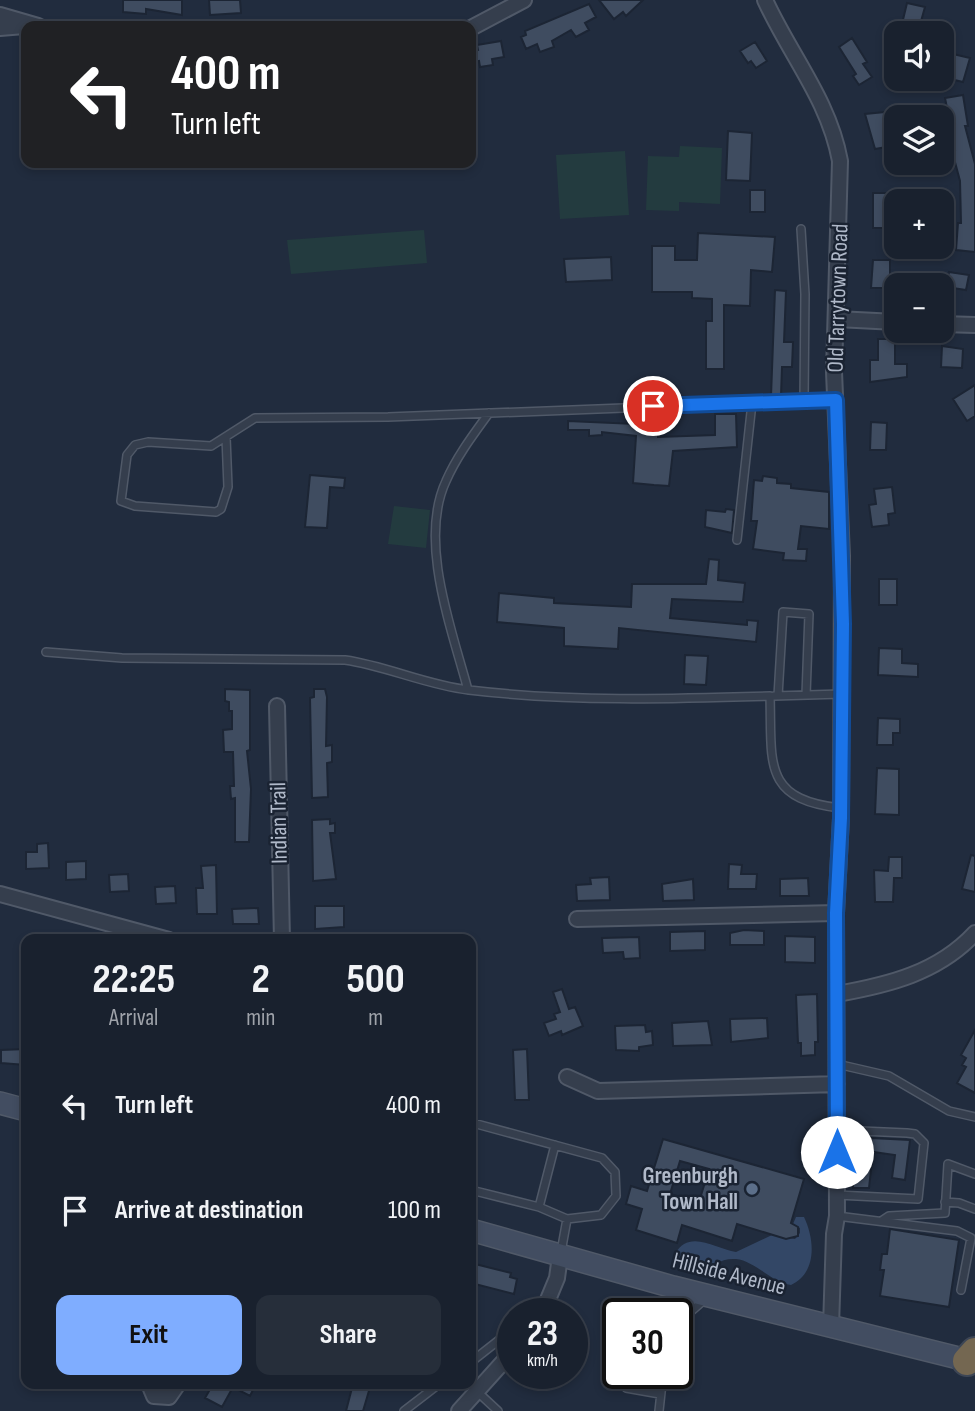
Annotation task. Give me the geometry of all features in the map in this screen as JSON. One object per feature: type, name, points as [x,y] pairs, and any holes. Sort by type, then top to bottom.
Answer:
[{"type":"main road","points":[[0,1103],[21,1109]]},
{"type":"main road","name":"Hillside Avenue","points":[[476,1231],[673,1287],[831,1327],[972,1358]]},
{"type":"street","points":[[476,25],[524,0]]},
{"type":"street","name":"Old Tarrytown Road","points":[[765,0],[835,132],[841,195],[836,400],[842,556],[841,808],[836,913],[837,1216],[831,1327]]},
{"type":"street","points":[[0,15],[21,21]]},
{"type":"street","points":[[0,28],[21,27]]},
{"type":"street","points":[[837,319],[884,321]]},
{"type":"street","points":[[954,324],[975,325]]},
{"type":"street","name":"Indian Trail","points":[[277,706],[282,934]]},
{"type":"street","points":[[0,894],[147,934]]},
{"type":"street","points":[[578,919],[836,913]]},
{"type":"street","points":[[837,994],[912,977],[963,946],[975,933]]},
{"type":"street","points":[[567,1077],[598,1091],[837,1084]]},
{"type":"street","points":[[549,1298],[557,1278],[560,1256]]},
{"type":"street","points":[[476,1384],[497,1365]]},
{"type":"street","points":[[151,1389],[153,1396],[160,1398],[169,1396],[174,1389]]},
{"type":"street","points":[[459,1411],[471,1389]]},
{"type":"lane","points":[[801,229],[805,294],[804,401]]},
{"type":"lane","points":[[226,437],[228,487],[222,509],[216,512],[135,506],[121,501],[127,455],[135,445],[148,442],[211,446],[256,418],[489,413],[836,400]]},
{"type":"lane","points":[[737,540],[752,403]]},
{"type":"lane","points":[[468,690],[439,573],[435,526],[444,483],[489,413]]},
{"type":"lane","points":[[806,695],[809,614],[783,612],[774,696],[776,776],[789,794],[813,805],[841,808]]},
{"type":"lane","points":[[46,652],[122,658],[345,660],[374,664],[422,681],[468,690],[626,701],[842,694]]},
{"type":"lane","points":[[837,1064],[889,1076],[949,1111],[975,1117]]},
{"type":"lane","points":[[476,1124],[602,1158],[615,1172],[616,1196],[601,1216],[567,1219],[539,1207],[476,1191]]},
{"type":"lane","points":[[837,1130],[915,1134],[924,1143],[918,1199],[837,1195]]},
{"type":"lane","points":[[539,1207],[555,1145]]},
{"type":"lane","points":[[883,1220],[889,1216],[945,1213],[948,1164],[975,1174]]},
{"type":"lane","points":[[946,1202],[975,1209]]},
{"type":"lane","points":[[837,1216],[957,1231],[971,1238],[961,1290]]},
{"type":"lane","points":[[560,1256],[567,1219]]},
{"type":"lane","points":[[671,1298],[673,1287]]},
{"type":"lane","points":[[693,1310],[709,1296]]},
{"type":"lane","points":[[476,1358],[497,1342]]},
{"type":"lane","points":[[404,1411],[433,1389]]},
{"type":"lane","points":[[473,1389],[498,1411]]},
{"type":"lane","points":[[632,1389],[660,1394]]},
{"type":"lane","points":[[659,1411],[661,1389]]},
{"type":"green space","points":[[680,146],[722,148],[720,204],[679,202],[679,211],[646,210],[648,156],[679,157]]},
{"type":"green space","points":[[625,151],[629,215],[560,219],[556,155]]},
{"type":"green space","points":[[424,230],[427,263],[291,274],[287,240]]},
{"type":"green space","points":[[394,506],[430,510],[426,548],[388,544]]},
{"type":"water","points":[[796,1217],[804,1217],[812,1245],[806,1273],[791,1285],[736,1259],[702,1267],[686,1262],[675,1254],[681,1246],[695,1241],[736,1252],[772,1235],[795,1239],[800,1233],[800,1228],[793,1224]]},
{"type":"building","points":[[123,0],[182,0],[182,15],[146,9],[146,14],[123,12]]},
{"type":"building","points":[[209,0],[240,0],[241,13],[210,15]]},
{"type":"building","points":[[599,0],[643,0],[626,16],[623,12],[614,19]]},
{"type":"building","points":[[907,3],[925,7],[921,21],[903,21]]},
{"type":"building","points":[[589,4],[596,17],[585,23],[589,30],[576,37],[571,30],[552,41],[554,47],[540,52],[537,44],[526,49],[521,37],[526,35],[525,31]]},
{"type":"building","points":[[852,38],[867,62],[863,64],[872,77],[859,85],[853,76],[856,74],[839,47]]},
{"type":"building","points":[[501,41],[504,57],[492,59],[493,65],[480,67],[479,61],[476,62],[477,45]]},
{"type":"building","points":[[755,42],[767,61],[756,68],[751,61],[748,63],[740,51]]},
{"type":"building","points":[[954,54],[970,58],[963,82],[954,80]]},
{"type":"building","points":[[963,95],[968,126],[965,126],[975,164],[975,252],[956,250],[958,223],[961,223],[960,181],[954,158],[954,105],[946,105],[945,98]]},
{"type":"building","points":[[884,112],[884,147],[875,149],[865,114]]},
{"type":"building","points":[[728,131],[752,133],[750,181],[726,180]]},
{"type":"building","points":[[750,190],[765,190],[765,212],[750,212]]},
{"type":"building","points":[[873,193],[884,193],[884,228],[873,228]]},
{"type":"building","points":[[698,233],[775,237],[772,272],[751,270],[750,306],[724,305],[724,369],[706,369],[706,321],[712,321],[712,299],[692,298],[692,292],[652,292],[652,246],[675,246],[675,260],[697,260]]},
{"type":"building","points":[[611,257],[612,280],[566,282],[564,259]]},
{"type":"building","points":[[873,260],[890,260],[890,273],[884,273],[884,288],[871,288]]},
{"type":"building","points":[[949,272],[969,275],[966,290],[954,288],[954,273]]},
{"type":"building","points":[[775,290],[786,291],[784,342],[793,342],[792,367],[782,367],[781,396],[771,396]]},
{"type":"building","points":[[878,339],[884,339],[884,343],[895,343],[895,364],[907,364],[907,377],[870,382],[870,360],[878,360]]},
{"type":"building","points":[[942,346],[963,349],[962,368],[941,367]]},
{"type":"building","points":[[975,385],[975,416],[967,421],[953,399]]},
{"type":"building","points":[[658,413],[658,437],[715,435],[715,414],[736,414],[737,447],[673,451],[669,486],[633,483],[636,436],[602,432],[602,435],[589,436],[589,430],[568,430],[568,421],[635,424],[635,414]]},
{"type":"building","points":[[871,422],[887,423],[886,450],[870,450]]},
{"type":"building","points":[[310,475],[345,478],[344,488],[330,487],[327,528],[305,527]]},
{"type":"building","points":[[763,476],[777,478],[777,483],[791,484],[791,488],[829,492],[829,529],[801,526],[798,549],[807,549],[806,561],[783,560],[784,553],[753,549],[757,521],[751,521],[754,480],[762,481]]},
{"type":"building","points":[[892,487],[895,513],[888,514],[889,525],[872,527],[869,505],[876,504],[874,489]]},
{"type":"building","points":[[726,509],[734,510],[732,533],[705,527],[706,510],[725,512]]},
{"type":"building","points":[[709,559],[719,560],[718,580],[745,583],[743,602],[672,599],[670,618],[747,625],[747,620],[758,621],[756,642],[619,628],[618,649],[564,646],[564,628],[497,622],[499,593],[554,598],[554,603],[631,607],[632,584],[706,584]]},
{"type":"building","points":[[879,579],[897,579],[897,605],[879,605]]},
{"type":"building","points":[[879,648],[902,649],[902,663],[918,664],[918,677],[878,675]]},
{"type":"building","points":[[685,655],[708,656],[706,685],[684,684]]},
{"type":"building","points":[[225,689],[250,690],[250,750],[247,751],[251,789],[249,842],[235,842],[235,798],[231,799],[230,786],[234,786],[233,752],[224,752],[223,730],[232,729],[232,711],[229,711],[229,702],[225,701]]},
{"type":"building","points":[[314,689],[325,689],[327,697],[326,746],[332,745],[332,762],[327,763],[328,797],[312,798],[310,698],[314,697]]},
{"type":"building","points":[[878,718],[900,719],[900,733],[893,733],[893,745],[877,745]]},
{"type":"building","points":[[877,768],[899,769],[899,815],[875,814]]},
{"type":"building","points":[[330,819],[330,824],[335,823],[335,833],[330,833],[336,879],[313,881],[312,820]]},
{"type":"building","points":[[48,843],[49,868],[26,869],[26,852],[37,852],[37,844]]},
{"type":"building","points":[[971,855],[975,856],[975,892],[962,889]]},
{"type":"building","points":[[889,857],[902,857],[902,878],[894,878],[893,902],[875,902],[874,870],[888,871]]},
{"type":"building","points":[[86,861],[86,879],[66,880],[66,862]]},
{"type":"building","points":[[729,864],[742,865],[741,874],[757,874],[756,889],[728,889]]},
{"type":"building","points":[[216,865],[217,914],[197,914],[196,888],[203,888],[201,866]]},
{"type":"building","points":[[128,874],[129,891],[110,892],[109,875]]},
{"type":"building","points":[[609,877],[610,900],[577,901],[576,885],[591,884],[590,878]]},
{"type":"building","points":[[808,878],[809,896],[780,896],[780,879]]},
{"type":"building","points":[[693,879],[694,900],[663,901],[662,884]]},
{"type":"building","points":[[175,886],[176,903],[156,904],[155,887]]},
{"type":"building","points":[[315,906],[344,906],[344,927],[315,929]]},
{"type":"building","points":[[258,908],[259,924],[233,924],[232,909]]},
{"type":"building","points":[[744,930],[764,931],[764,945],[730,945],[730,933]]},
{"type":"building","points":[[705,931],[705,950],[670,951],[670,932]]},
{"type":"building","points":[[785,936],[815,937],[815,963],[785,962]]},
{"type":"building","points":[[639,937],[640,958],[624,959],[623,952],[603,953],[602,938]]},
{"type":"building","points":[[562,989],[569,1009],[575,1007],[583,1026],[562,1035],[561,1031],[549,1036],[544,1023],[556,1019],[554,1014],[560,1012],[553,992]]},
{"type":"building","points":[[817,994],[818,1042],[815,1042],[815,1055],[801,1056],[796,995]]},
{"type":"building","points":[[767,1018],[768,1038],[731,1042],[730,1019]]},
{"type":"building","points":[[708,1021],[712,1045],[673,1046],[672,1023]]},
{"type":"building","points":[[645,1025],[646,1032],[652,1031],[653,1045],[639,1047],[639,1051],[616,1050],[615,1026]]},
{"type":"building","points":[[975,1030],[975,1093],[957,1083],[966,1067],[962,1065],[966,1058],[961,1055]]},
{"type":"building","points":[[21,1049],[21,1065],[1,1063],[1,1050]]},
{"type":"building","points":[[527,1049],[529,1100],[515,1100],[513,1050]]},
{"type":"building","points":[[871,1138],[910,1140],[905,1180],[892,1178],[895,1155],[873,1152],[869,1188],[853,1188],[853,1146],[870,1147]]},
{"type":"building","name":"Greenburgh Town Hall","points":[[663,1139],[804,1179],[791,1223],[798,1227],[798,1236],[786,1239],[737,1224],[732,1241],[682,1225],[677,1243],[636,1230],[642,1209],[626,1204],[631,1186],[647,1191]],"holes":[[[680,1161],[709,1169],[699,1202],[670,1194]]]},
{"type":"building","points":[[890,1229],[959,1240],[949,1307],[880,1296],[884,1270],[880,1270],[882,1254],[887,1254]]},
{"type":"building","points":[[476,1264],[511,1273],[510,1277],[517,1279],[514,1294],[476,1284]]},
{"type":"building","points":[[210,1389],[232,1389],[222,1407],[205,1398]]},
{"type":"building","points":[[237,1389],[254,1389],[250,1396]]},
{"type":"building","points":[[352,1389],[370,1389],[363,1411],[346,1411]]},
{"type":"place","name":"Greenburgh Town Hall","points":[[752,1189]]},
{"type":"route","points":[[653,406],[836,400],[840,447],[843,624],[841,818],[836,913],[837,1152]]}]
